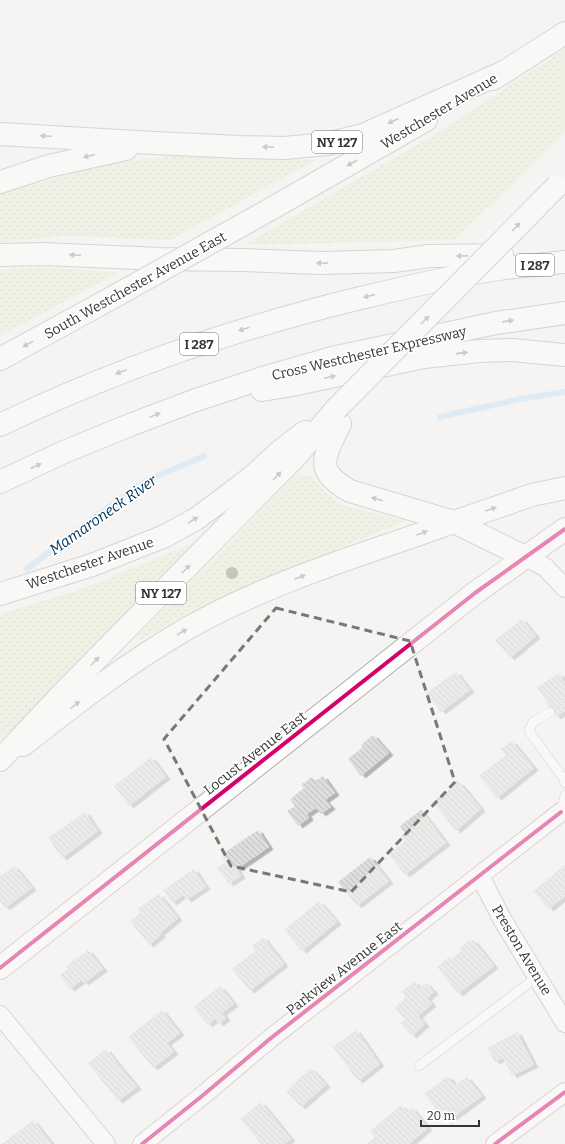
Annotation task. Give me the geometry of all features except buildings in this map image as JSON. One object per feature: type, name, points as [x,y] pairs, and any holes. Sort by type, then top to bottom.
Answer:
[{"type":"main road","points":[[531,55],[565,25]]},
{"type":"main road","name":"Westchester Avenue","points":[[269,210],[414,128],[565,33]]},
{"type":"main road","name":"NY 127","points":[[0,134],[154,143],[284,148],[327,144],[363,135],[506,71]]},
{"type":"main road","points":[[0,182],[49,166],[93,155],[154,143]]},
{"type":"main road","points":[[525,557],[454,522],[350,491],[338,484],[328,475],[325,466],[328,421],[561,182]]},
{"type":"main road","name":"South Westchester Avenue East","points":[[0,359],[269,210]]},
{"type":"main road","points":[[0,255],[43,254],[160,259],[321,263],[394,261],[429,256],[565,256]]},
{"type":"main road","name":"I 287","points":[[0,425],[43,404],[111,376],[179,350],[251,327],[320,308],[407,287],[504,268],[565,262]]},
{"type":"main road","name":"Cross Westchester Expressway","points":[[0,482],[71,449],[130,425],[196,400],[266,377],[332,358],[496,323],[565,313]]},
{"type":"main road","points":[[196,400],[292,386],[424,357],[479,351],[512,350],[565,355]]},
{"type":"main road","name":"Westchester Avenue","points":[[0,594],[92,565],[165,536],[196,519],[253,476],[279,452],[328,421]]},
{"type":"main road","name":"NY 127","points":[[0,762],[64,692],[288,465],[328,421]]},
{"type":"main road","points":[[0,762],[129,665],[189,628],[252,597],[284,583],[454,522],[532,495],[565,488]]},
{"type":"main road","name":"Locust Avenue East","points":[[0,968],[475,593],[565,529]]},
{"type":"street","points":[[525,557],[545,567],[565,588]]},
{"type":"street","name":"Parkview Avenue East","points":[[142,1144],[271,1038],[480,876],[563,804]]},
{"type":"street","name":"Preston Avenue","points":[[480,876],[502,919],[565,1022]]},
{"type":"street","points":[[0,1015],[106,1144]]},
{"type":"street","points":[[495,1144],[565,1092]]},
{"type":"lane","points":[[550,712],[533,722],[530,731],[564,779],[565,783]]},
{"type":"lane","points":[[419,1066],[537,977]]},
{"type":"highlighted area","points":[[276,608],[410,641],[455,782],[351,892],[231,866],[164,739]]},
{"type":"green space","points":[[565,49],[565,133],[455,240],[244,245],[439,132]]},
{"type":"green space","points":[[193,154],[315,160],[171,240],[63,236],[0,242],[0,194],[109,163]]},
{"type":"green space","points":[[37,267],[120,272],[0,336],[0,270]]},
{"type":"green space","points":[[298,474],[312,477],[323,490],[342,505],[405,521],[196,608],[140,641],[136,637]]},
{"type":"green space","points":[[203,539],[9,732],[0,739],[0,614],[82,589]]},
{"type":"waterway","name":"Mamaroneck River","points":[[440,417],[520,399],[565,392]]},
{"type":"waterway","name":"Mamaroneck River","points":[[27,569],[99,514],[146,481],[204,456]]},
{"type":"cycle path","points":[[0,968],[475,593],[565,529]]},
{"type":"cycle path","points":[[142,1144],[271,1038],[561,812]]},
{"type":"cycle path","points":[[495,1144],[565,1092]]}]
